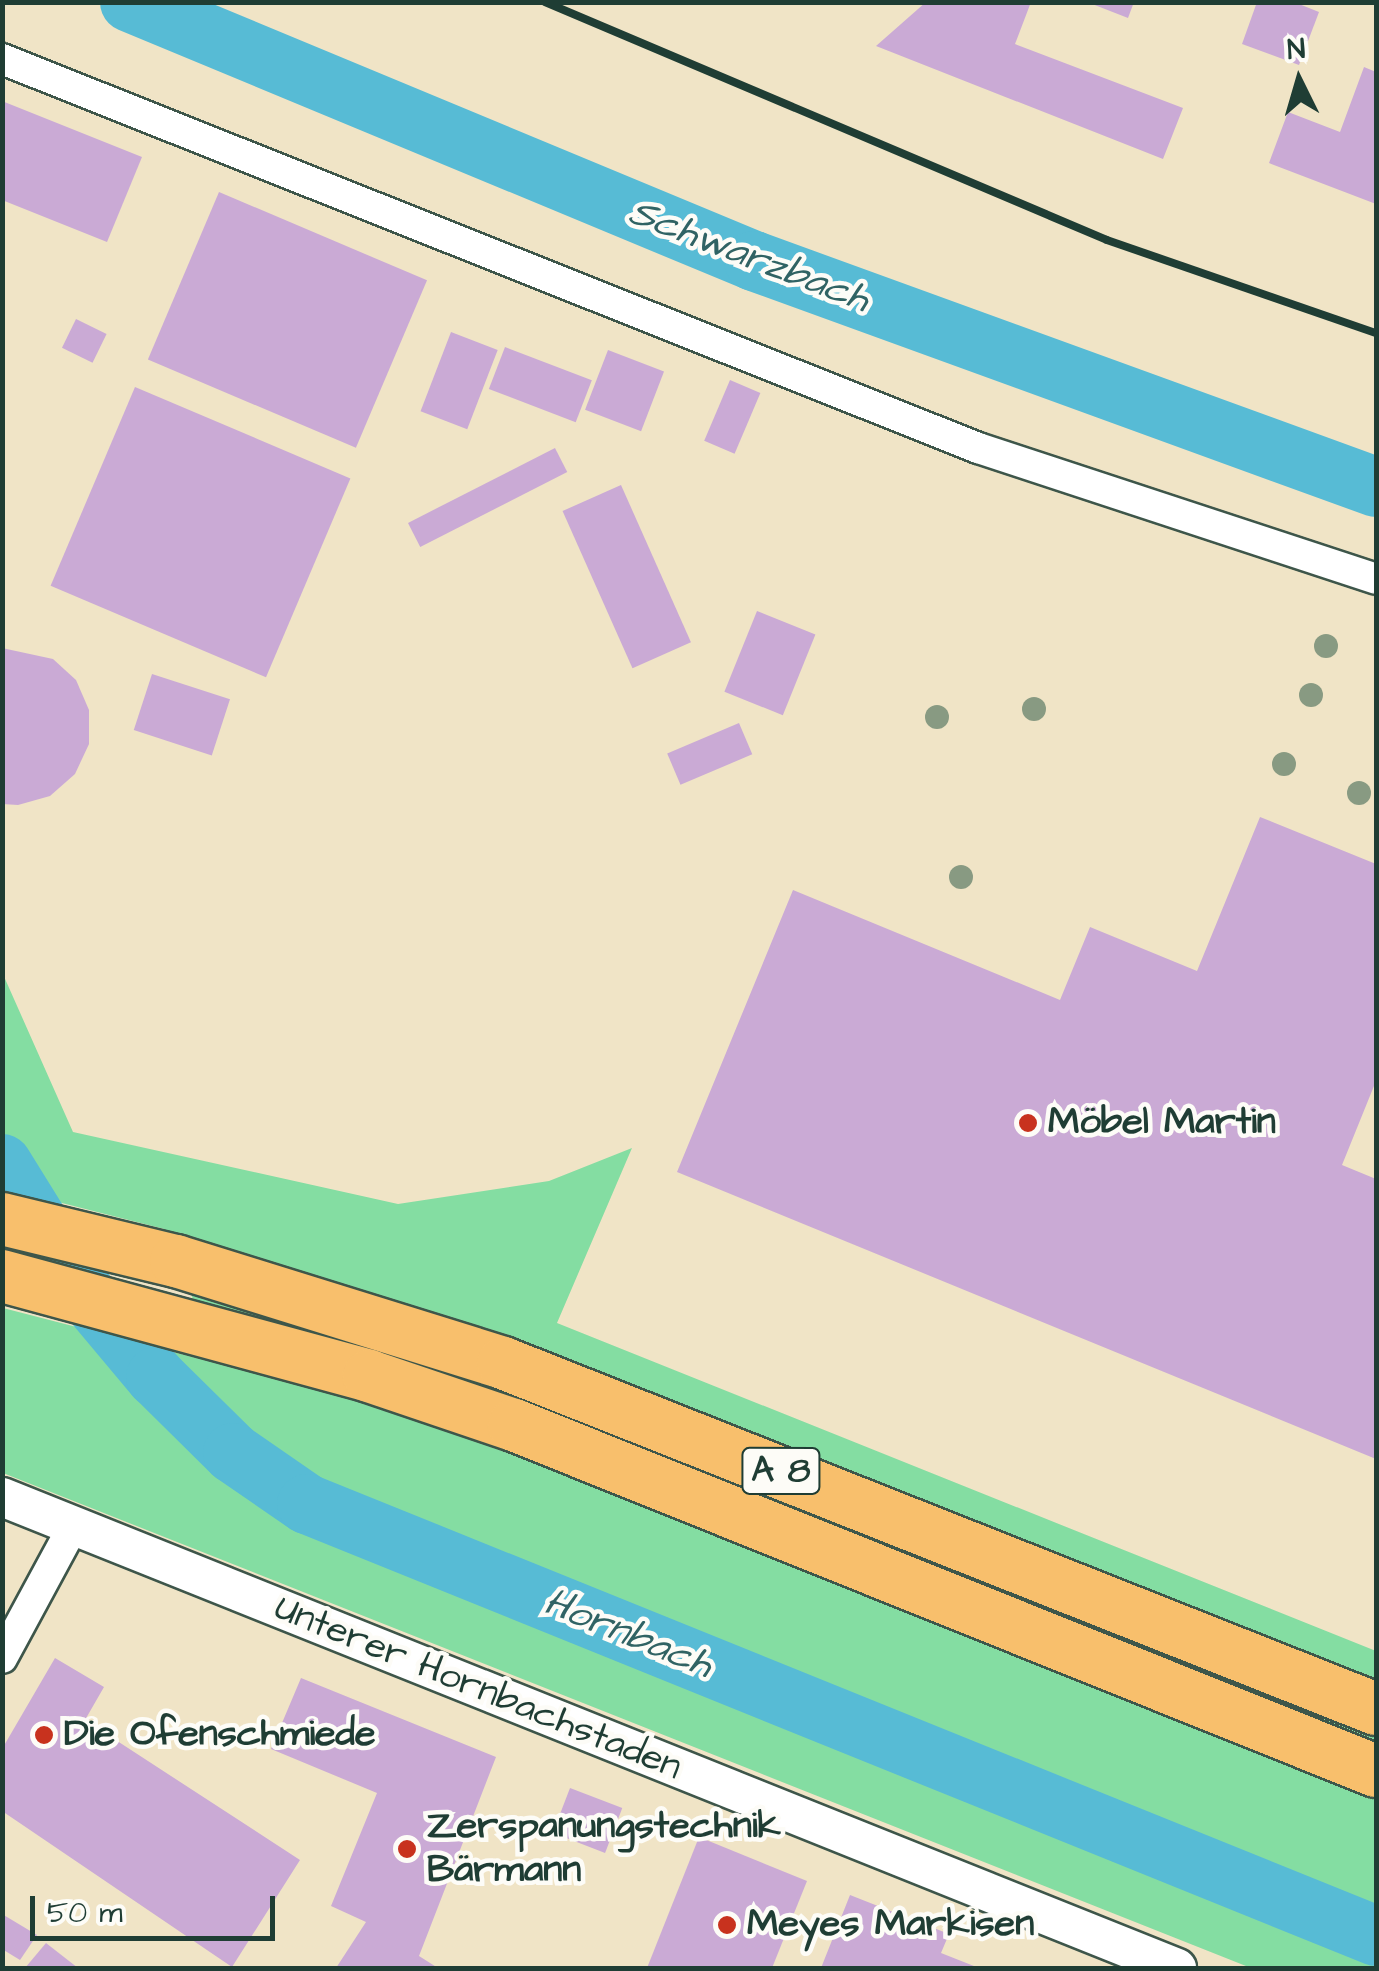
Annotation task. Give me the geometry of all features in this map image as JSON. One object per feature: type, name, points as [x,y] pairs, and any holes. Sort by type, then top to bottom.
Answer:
[{"type":"highway","name":"A 8","points":[[2,1219],[176,1261],[503,1363],[1376,1709]]},
{"type":"highway","name":"A 8","points":[[2,1276],[204,1328],[514,1425],[1376,1771]]},
{"type":"street","points":[[2,59],[1113,496],[1376,579]]},
{"type":"street","name":"Unterer Hornbachstaden","points":[[2,1498],[1177,1968]]},
{"type":"street","points":[[2,1658],[74,1526]]},
{"type":"green space","points":[[2,972],[73,1132],[398,1204],[549,1181],[632,1148],[557,1323],[1376,1651],[1376,1968],[1251,1968],[3,1473],[3,1308],[220,1364],[164,1229],[3,1188]]},
{"type":"building","points":[[926,2],[1031,2],[1015,44],[1183,108],[1163,159],[876,46]]},
{"type":"building","points":[[1087,2],[1134,2],[1128,18]]},
{"type":"building","points":[[1257,2],[1294,2],[1319,12],[1299,65],[1242,44]]},
{"type":"building","points":[[1364,67],[1376,72],[1376,204],[1269,163],[1288,112],[1340,132]]},
{"type":"building","points":[[2,101],[142,157],[107,242],[2,200]]},
{"type":"building","points":[[219,192],[427,280],[356,448],[148,360]]},
{"type":"building","points":[[76,319],[107,334],[93,363],[62,348]]},
{"type":"building","points":[[451,332],[498,350],[467,429],[421,411]]},
{"type":"building","points":[[505,347],[592,380],[576,422],[489,389]]},
{"type":"building","points":[[608,350],[664,372],[641,431],[585,410]]},
{"type":"building","points":[[730,380],[760,393],[735,454],[704,441]]},
{"type":"building","points":[[135,387],[350,478],[266,677],[51,586]]},
{"type":"building","points":[[555,448],[567,472],[420,547],[408,523]]},
{"type":"building","points":[[621,485],[691,642],[632,668],[563,511]]},
{"type":"building","points":[[757,611],[815,635],[783,715],[724,692]]},
{"type":"building","points":[[2,648],[53,659],[76,680],[89,710],[89,744],[75,774],[50,796],[18,805],[2,804]]},
{"type":"building","points":[[152,674],[230,699],[212,755],[134,730]]},
{"type":"building","points":[[739,723],[752,754],[680,785],[667,753]]},
{"type":"building","name":"Möbel Martin","points":[[1260,817],[1376,864],[1376,1081],[1342,1165],[1376,1179],[1376,1459],[677,1172],[793,890],[1060,1000],[1090,927],[1197,971]]},
{"type":"building","points":[[55,1658],[104,1687],[85,1720],[300,1860],[232,1967],[2,1811],[2,1749]]},
{"type":"building","name":"Zerspanungstechnik Bärmann","points":[[301,1678],[496,1757],[419,1956],[438,1968],[336,1968],[366,1922],[331,1906],[377,1793],[271,1749]]},
{"type":"building","points":[[570,1788],[622,1808],[605,1853],[553,1833]]},
{"type":"building","name":"Meyes Markisen","points":[[699,1837],[807,1881],[772,1968],[647,1968]]},
{"type":"building","points":[[850,1895],[949,1934],[941,1953],[979,1968],[821,1968]]},
{"type":"building","points":[[2,1914],[37,1935],[20,1960],[2,1949]]},
{"type":"building","points":[[46,1943],[78,1968],[25,1968]]},
{"type":"waterway","name":"Schwarzbach","points":[[130,2],[754,261],[1376,487]]},
{"type":"waterway","name":"Hornbach","points":[[2,1164],[72,1277],[156,1377],[233,1453],[307,1504],[1376,1936]]},
{"type":"railway","points":[[545,2],[1107,240],[1376,333]]},
{"type":"place","name":"Möbel Martin","points":[[1028,1123]]},
{"type":"place","name":"Die Ofenschmiede","points":[[44,1735]]},
{"type":"place","name":"Zerspanungstechnik Bärmann","points":[[407,1849]]},
{"type":"place","name":"Meyes Markisen","points":[[727,1925]]}]
